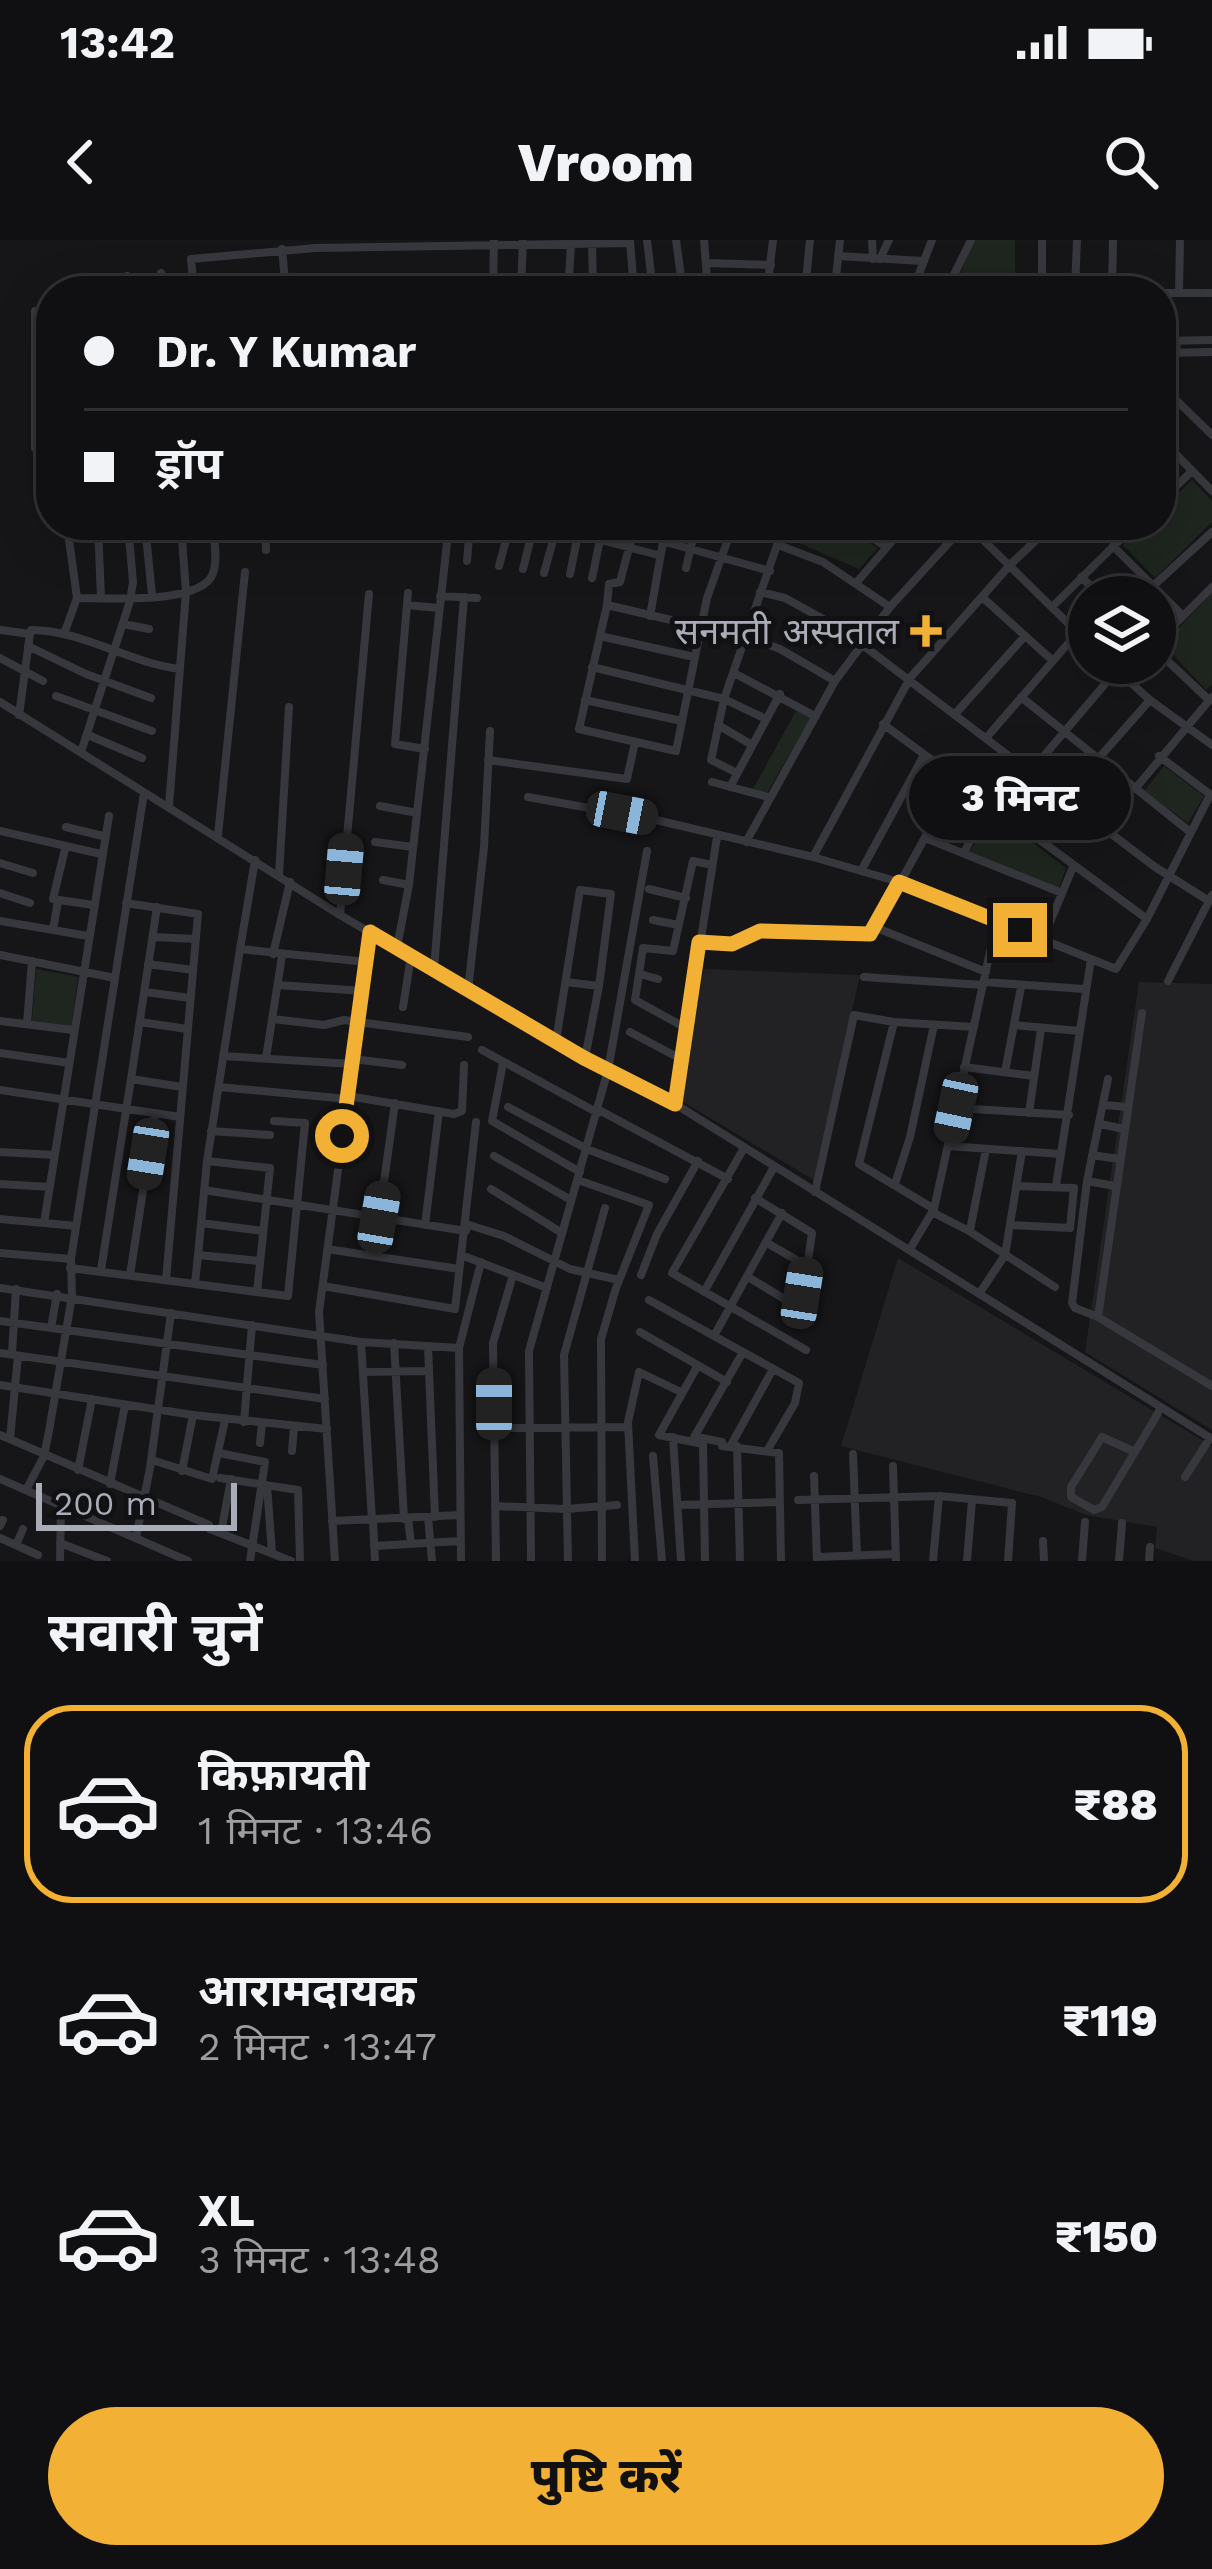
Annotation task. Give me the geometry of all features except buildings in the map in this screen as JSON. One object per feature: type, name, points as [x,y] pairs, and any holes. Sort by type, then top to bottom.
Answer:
[{"type":"street","points":[[646,240],[651,276]]},
{"type":"street","points":[[676,240],[680,276]]},
{"type":"street","points":[[704,240],[707,276]]},
{"type":"street","points":[[769,276],[772,240]]},
{"type":"street","points":[[806,276],[810,240]]},
{"type":"street","points":[[836,276],[840,240]]},
{"type":"street","points":[[872,240],[876,259]]},
{"type":"street","points":[[876,259],[890,240]]},
{"type":"street","points":[[918,276],[932,240]]},
{"type":"street","points":[[953,276],[971,240]]},
{"type":"street","points":[[1042,240],[1042,276]]},
{"type":"street","points":[[1076,276],[1077,240]]},
{"type":"street","points":[[1112,276],[1113,240]]},
{"type":"street","points":[[1180,240],[1179,293],[1212,293]]},
{"type":"street","points":[[592,242],[592,276]]},
{"type":"street","points":[[193,276],[191,259],[282,249],[630,242],[633,276]]},
{"type":"street","points":[[493,276],[494,243]]},
{"type":"street","points":[[522,276],[523,243]]},
{"type":"street","points":[[569,276],[571,245]]},
{"type":"street","points":[[282,249],[285,276]]},
{"type":"street","points":[[838,256],[923,261]]},
{"type":"street","points":[[707,263],[771,265]]},
{"type":"street","points":[[35,311],[36,448]]},
{"type":"street","points":[[1176,363],[1177,341],[1212,341]]},
{"type":"street","points":[[1178,353],[1212,352]]},
{"type":"street","points":[[1176,400],[1212,435]]},
{"type":"street","points":[[1176,454],[1212,491]]},
{"type":"street","points":[[1176,486],[1192,471]]},
{"type":"street","points":[[1164,576],[1212,532]]},
{"type":"street","points":[[64,634],[77,598],[69,540]]},
{"type":"street","points":[[99,540],[101,598]]},
{"type":"street","points":[[81,752],[130,601],[129,540]]},
{"type":"street","points":[[146,540],[152,596]]},
{"type":"street","points":[[170,806],[186,592],[182,540]]},
{"type":"street","points":[[77,598],[130,601],[186,592],[208,583],[215,570],[214,540]]},
{"type":"street","points":[[266,540],[266,550]]},
{"type":"street","points":[[397,947],[409,886],[447,540]]},
{"type":"street","points":[[467,561],[469,540]]},
{"type":"street","points":[[499,566],[505,540]]},
{"type":"street","points":[[523,569],[530,540]]},
{"type":"street","points":[[544,574],[553,540]]},
{"type":"street","points":[[570,574],[577,540]]},
{"type":"street","points":[[592,578],[600,540],[658,555]]},
{"type":"street","points":[[631,540],[620,582],[609,584],[579,729],[676,752],[707,598],[729,540]]},
{"type":"street","points":[[686,568],[692,540]]},
{"type":"street","points":[[736,773],[711,760],[724,699],[779,540]]},
{"type":"street","points":[[876,540],[886,547]]},
{"type":"street","points":[[857,582],[892,540]]},
{"type":"street","points":[[746,842],[835,681],[890,607],[952,540]]},
{"type":"street","points":[[982,540],[1068,622]]},
{"type":"street","points":[[813,857],[910,678],[1036,540]]},
{"type":"street","points":[[1082,576],[1119,540]]},
{"type":"street","points":[[650,616],[662,541],[770,571]]},
{"type":"street","points":[[778,544],[823,562],[890,607]]},
{"type":"street","points":[[1113,546],[1143,576]]},
{"type":"street","points":[[218,835],[245,572]]},
{"type":"street","points":[[1176,622],[1212,586]]},
{"type":"street","points":[[1052,607],[1068,590]]},
{"type":"street","points":[[760,592],[812,611],[862,644],[1167,875],[1210,898],[1168,981]]},
{"type":"street","points":[[340,915],[369,593]]},
{"type":"street","points":[[408,593],[395,744],[425,749]]},
{"type":"street","points":[[440,596],[477,598]]},
{"type":"street","points":[[434,969],[464,597]]},
{"type":"street","points":[[982,597],[1053,661]]},
{"type":"street","points":[[407,605],[438,608]]},
{"type":"street","points":[[608,605],[701,627]]},
{"type":"street","points":[[1176,609],[1182,615]]},
{"type":"street","points":[[123,624],[149,629]]},
{"type":"street","points":[[19,715],[32,630],[64,634],[151,666],[180,669]]},
{"type":"street","points":[[1,631],[29,640],[106,682],[151,698]]},
{"type":"street","points":[[956,713],[1025,635]]},
{"type":"street","points":[[600,636],[694,657]]},
{"type":"street","points":[[748,637],[780,649],[835,681]]},
{"type":"street","points":[[987,737],[1068,644]]},
{"type":"street","points":[[0,658],[44,681]]},
{"type":"street","points":[[1135,790],[1211,698],[1176,666]]},
{"type":"street","points":[[592,667],[724,699],[766,719]]},
{"type":"street","points":[[734,673],[814,715]]},
{"type":"street","points":[[1031,771],[1099,684]]},
{"type":"street","points":[[1133,684],[1212,745]]},
{"type":"street","points":[[730,787],[780,694]]},
{"type":"street","points":[[56,696],[152,731]]},
{"type":"street","points":[[1022,697],[1189,831]]},
{"type":"street","points":[[585,700],[682,721]]},
{"type":"street","points":[[1031,835],[1150,700]]},
{"type":"street","points":[[0,702],[340,915],[584,1058],[675,1104],[1211,1438],[1185,1477]]},
{"type":"street","points":[[279,875],[290,707]]},
{"type":"street","points":[[883,724],[1147,919]]},
{"type":"street","points":[[718,725],[752,745]]},
{"type":"street","points":[[468,990],[490,731]]},
{"type":"street","points":[[88,735],[142,758]]},
{"type":"street","points":[[488,760],[627,779],[635,742]]},
{"type":"street","points":[[861,871],[924,755]]},
{"type":"street","points":[[528,796],[656,820],[899,882],[1116,969],[1211,796],[1160,756]]},
{"type":"street","points":[[699,942],[732,944],[760,931],[870,934],[957,779]]},
{"type":"street","points":[[712,782],[768,796]]},
{"type":"street","points":[[26,1490],[44,1456],[62,1361],[72,1296],[70,1263],[144,793]]},
{"type":"street","points":[[964,853],[989,802]]},
{"type":"street","points":[[380,806],[417,813]]},
{"type":"street","points":[[44,1223],[109,816]]},
{"type":"street","points":[[66,827],[103,836]]},
{"type":"street","points":[[0,831],[101,854]]},
{"type":"street","points":[[675,1104],[717,837]]},
{"type":"street","points":[[926,838],[1062,892]]},
{"type":"street","points":[[375,842],[413,848]]},
{"type":"street","points":[[65,849],[53,899],[93,905]]},
{"type":"street","points":[[532,1561],[529,1351],[608,1070],[647,850]]},
{"type":"street","points":[[196,1283],[207,1162],[255,860]]},
{"type":"street","points":[[686,1028],[635,1000],[643,948],[674,951],[693,861],[712,865]]},
{"type":"street","points":[[0,862],[33,873]]},
{"type":"street","points":[[1043,939],[1073,867]]},
{"type":"street","points":[[383,880],[409,886]]},
{"type":"street","points":[[266,1058],[290,882]]},
{"type":"street","points":[[649,889],[686,898]]},
{"type":"street","points":[[556,1041],[580,890],[611,894],[584,1058]]},
{"type":"street","points":[[0,893],[30,903]]},
{"type":"street","points":[[53,930],[58,901]]},
{"type":"street","points":[[126,903],[198,914],[166,1280]]},
{"type":"street","points":[[101,1270],[158,907]]},
{"type":"street","points":[[653,920],[678,925]]},
{"type":"street","points":[[910,1249],[933,1210],[998,920]]},
{"type":"street","points":[[0,922],[88,936]]},
{"type":"street","points":[[877,928],[984,980]]},
{"type":"street","points":[[335,1561],[321,1335],[323,1286],[370,932]]},
{"type":"street","points":[[153,937],[196,939]]},
{"type":"street","points":[[240,949],[367,962]]},
{"type":"street","points":[[0,956],[115,978]]},
{"type":"street","points":[[403,1006],[411,956]]},
{"type":"street","points":[[1056,1186],[1091,959]]},
{"type":"street","points":[[27,1024],[32,961]]},
{"type":"street","points":[[148,964],[193,970]]},
{"type":"street","points":[[640,974],[658,979]]},
{"type":"street","points":[[865,977],[1085,988]]},
{"type":"street","points":[[566,982],[599,986]]},
{"type":"street","points":[[278,985],[363,991]]},
{"type":"street","points":[[1005,1072],[1021,987]]},
{"type":"street","points":[[145,992],[190,998]]},
{"type":"street","points":[[1098,1317],[1142,1012]]},
{"type":"street","points":[[815,1192],[854,1015],[974,1027]]},
{"type":"street","points":[[273,1019],[324,1025],[340,1020],[468,1037]]},
{"type":"street","points":[[0,1021],[73,1030]]},
{"type":"street","points":[[140,1022],[187,1029]]},
{"type":"street","points":[[894,1022],[860,1164],[1055,1287]]},
{"type":"street","points":[[895,1184],[934,1025]]},
{"type":"street","points":[[1014,1025],[1080,1030]]},
{"type":"street","points":[[1029,1113],[1040,1029]]},
{"type":"street","points":[[630,1032],[681,1059]]},
{"type":"street","points":[[482,1050],[728,1179]]},
{"type":"street","points":[[0,1053],[69,1063]]},
{"type":"street","points":[[222,1055],[402,1065]]},
{"type":"street","points":[[503,1063],[492,1120],[579,1176],[649,1205],[601,1339],[602,1561]]},
{"type":"street","points":[[219,1087],[462,1111],[464,1065]]},
{"type":"street","points":[[964,1067],[1034,1076]]},
{"type":"street","points":[[131,1079],[182,1087]]},
{"type":"street","points":[[1108,1079],[1087,1181],[1072,1303],[1212,1386]]},
{"type":"street","points":[[0,1090],[180,1117]]},
{"type":"street","points":[[379,1217],[395,1103]]},
{"type":"street","points":[[1104,1105],[1128,1107]]},
{"type":"street","points":[[508,1106],[587,1149],[665,1179]]},
{"type":"street","points":[[956,1108],[1069,1115]]},
{"type":"street","points":[[425,1225],[439,1112]]},
{"type":"street","points":[[130,1275],[154,1113]]},
{"type":"street","points":[[0,1253],[287,1297],[305,1123],[274,1121]]},
{"type":"street","points":[[323,1286],[455,1309],[476,1122]]},
{"type":"street","points":[[1100,1124],[1124,1129]]},
{"type":"street","points":[[212,1131],[270,1135]]},
{"type":"street","points":[[948,1146],[1061,1154]]},
{"type":"street","points":[[744,1148],[672,1273],[806,1350]]},
{"type":"street","points":[[969,1231],[986,1149]]},
{"type":"street","points":[[0,1151],[55,1155]]},
{"type":"street","points":[[980,1294],[1005,1255],[1022,1151]]},
{"type":"street","points":[[1092,1155],[1119,1159]]},
{"type":"street","points":[[494,1156],[571,1200]]},
{"type":"street","points":[[640,1276],[663,1222],[698,1161]]},
{"type":"street","points":[[207,1162],[270,1168],[257,1292]]},
{"type":"street","points":[[704,1292],[774,1167]]},
{"type":"street","points":[[1087,1181],[1115,1186]]},
{"type":"street","points":[[0,1184],[50,1186]]},
{"type":"street","points":[[1010,1226],[1070,1228],[1074,1188],[1016,1186]]},
{"type":"street","points":[[491,1189],[562,1233]]},
{"type":"street","points":[[204,1190],[504,1236],[554,1262],[619,1280]]},
{"type":"street","points":[[748,1277],[801,1309],[812,1233],[755,1198]]},
{"type":"street","points":[[568,1561],[564,1355],[604,1208]]},
{"type":"street","points":[[714,1336],[782,1213]]},
{"type":"street","points":[[0,1219],[76,1226]]},
{"type":"street","points":[[201,1223],[263,1231]]},
{"type":"street","points":[[767,1243],[807,1266]]},
{"type":"street","points":[[327,1249],[459,1269]]},
{"type":"street","points":[[198,1255],[260,1261]]},
{"type":"street","points":[[461,1255],[547,1288]]},
{"type":"street","points":[[460,1561],[459,1348],[481,1262]]},
{"type":"street","points":[[496,1561],[493,1343],[513,1275]]},
{"type":"street","points":[[0,1288],[361,1342],[459,1348]]},
{"type":"street","points":[[16,1289],[17,1387],[5,1437],[221,1533],[296,1561],[298,1490]]},
{"type":"street","points":[[51,1328],[57,1294]]},
{"type":"street","points":[[649,1300],[799,1383],[795,1403],[767,1451]]},
{"type":"street","points":[[136,1538],[172,1313]]},
{"type":"street","points":[[0,1321],[323,1365]]},
{"type":"street","points":[[244,1422],[252,1325]]},
{"type":"street","points":[[640,1332],[727,1382]]},
{"type":"street","points":[[361,1342],[375,1561]]},
{"type":"street","points":[[394,1343],[406,1561]]},
{"type":"street","points":[[428,1346],[432,1561]]},
{"type":"street","points":[[0,1352],[326,1399]]},
{"type":"street","points":[[693,1439],[743,1352]]},
{"type":"street","points":[[698,1365],[659,1435],[703,1444]]},
{"type":"street","points":[[740,1561],[734,1446],[773,1368]]},
{"type":"street","points":[[363,1372],[428,1371]]},
{"type":"street","points":[[635,1561],[629,1402],[639,1372],[682,1392]]},
{"type":"street","points":[[0,1385],[225,1420],[327,1429]]},
{"type":"street","points":[[78,1471],[92,1399]]},
{"type":"street","points":[[110,1484],[125,1405]]},
{"type":"street","points":[[1135,1452],[1102,1437],[1071,1487],[1071,1496],[1100,1509],[1135,1452],[1161,1407]]},
{"type":"street","points":[[182,1471],[193,1415]]},
{"type":"street","points":[[151,1460],[206,1479],[214,1477],[225,1420]]},
{"type":"street","points":[[260,1442],[262,1424]]},
{"type":"street","points":[[494,1429],[628,1426]]},
{"type":"street","points":[[292,1451],[294,1427]]},
{"type":"street","points":[[673,1437],[681,1561]]},
{"type":"street","points":[[705,1561],[702,1438],[778,1453],[781,1561]]},
{"type":"street","points":[[224,1454],[265,1462],[250,1561]]},
{"type":"street","points":[[853,1454],[856,1556]]},
{"type":"street","points":[[653,1456],[662,1561]]},
{"type":"street","points":[[814,1476],[817,1559],[896,1558],[893,1466]]},
{"type":"street","points":[[221,1533],[225,1478],[310,1492]]},
{"type":"street","points":[[0,1479],[188,1561]]},
{"type":"street","points":[[264,1485],[272,1553]]},
{"type":"street","points":[[933,1561],[939,1496]]},
{"type":"street","points":[[798,1500],[939,1496],[1012,1503],[1007,1561]]},
{"type":"street","points":[[967,1561],[972,1500]]},
{"type":"street","points":[[678,1505],[780,1502]]},
{"type":"street","points":[[495,1506],[617,1505]]},
{"type":"street","points":[[60,1561],[61,1507]]},
{"type":"street","points":[[332,1521],[460,1515]]},
{"type":"street","points":[[1082,1561],[1084,1522]]},
{"type":"street","points":[[1119,1561],[1122,1523]]},
{"type":"street","points":[[16,1545],[23,1529]]},
{"type":"street","points":[[0,1538],[38,1555]]},
{"type":"street","points":[[1043,1540],[1044,1561]]},
{"type":"street","points":[[374,1546],[460,1541]]},
{"type":"street","points":[[60,1543],[107,1561]]},
{"type":"street","points":[[1149,1561],[1150,1547]]},
{"type":"shaded area","points":[[973,240],[1015,240],[1015,276],[960,276]]},
{"type":"shaded area","points":[[1192,480],[1212,501],[1212,522],[1157,576],[1123,545],[1128,540],[1176,540],[1176,495]]},
{"type":"shaded area","points":[[792,540],[865,540],[878,548],[859,569]]},
{"type":"shaded area","points":[[1212,593],[1212,684],[1206,690],[1176,658],[1176,630]]},
{"type":"shaded area","points":[[796,711],[811,717],[767,793],[753,789]]},
{"type":"shaded area","points":[[1164,766],[1204,796],[1188,823],[1144,791]]},
{"type":"shaded area","points":[[993,813],[1066,868],[1058,890],[969,853]]},
{"type":"shaded area","points":[[36,969],[78,977],[71,1028],[32,1021]]},
{"type":"shaded area","points":[[704,969],[860,975],[814,1180],[680,1100]]},
{"type":"shaded area","points":[[1139,982],[1212,984],[1212,1430],[1085,1352]]},
{"type":"shaded area","points":[[898,1258],[1212,1446],[1212,1561],[1194,1561],[1155,1548],[1157,1527],[1086,1515],[1041,1497],[841,1446]]},
{"type":"place","name":"सनमती अस्पताल","points":[[926,631]]},
{"type":"route","points":[[342,1136],[370,932],[584,1058],[675,1104],[699,942],[732,944],[760,931],[870,934],[899,882],[1020,930]]}]
